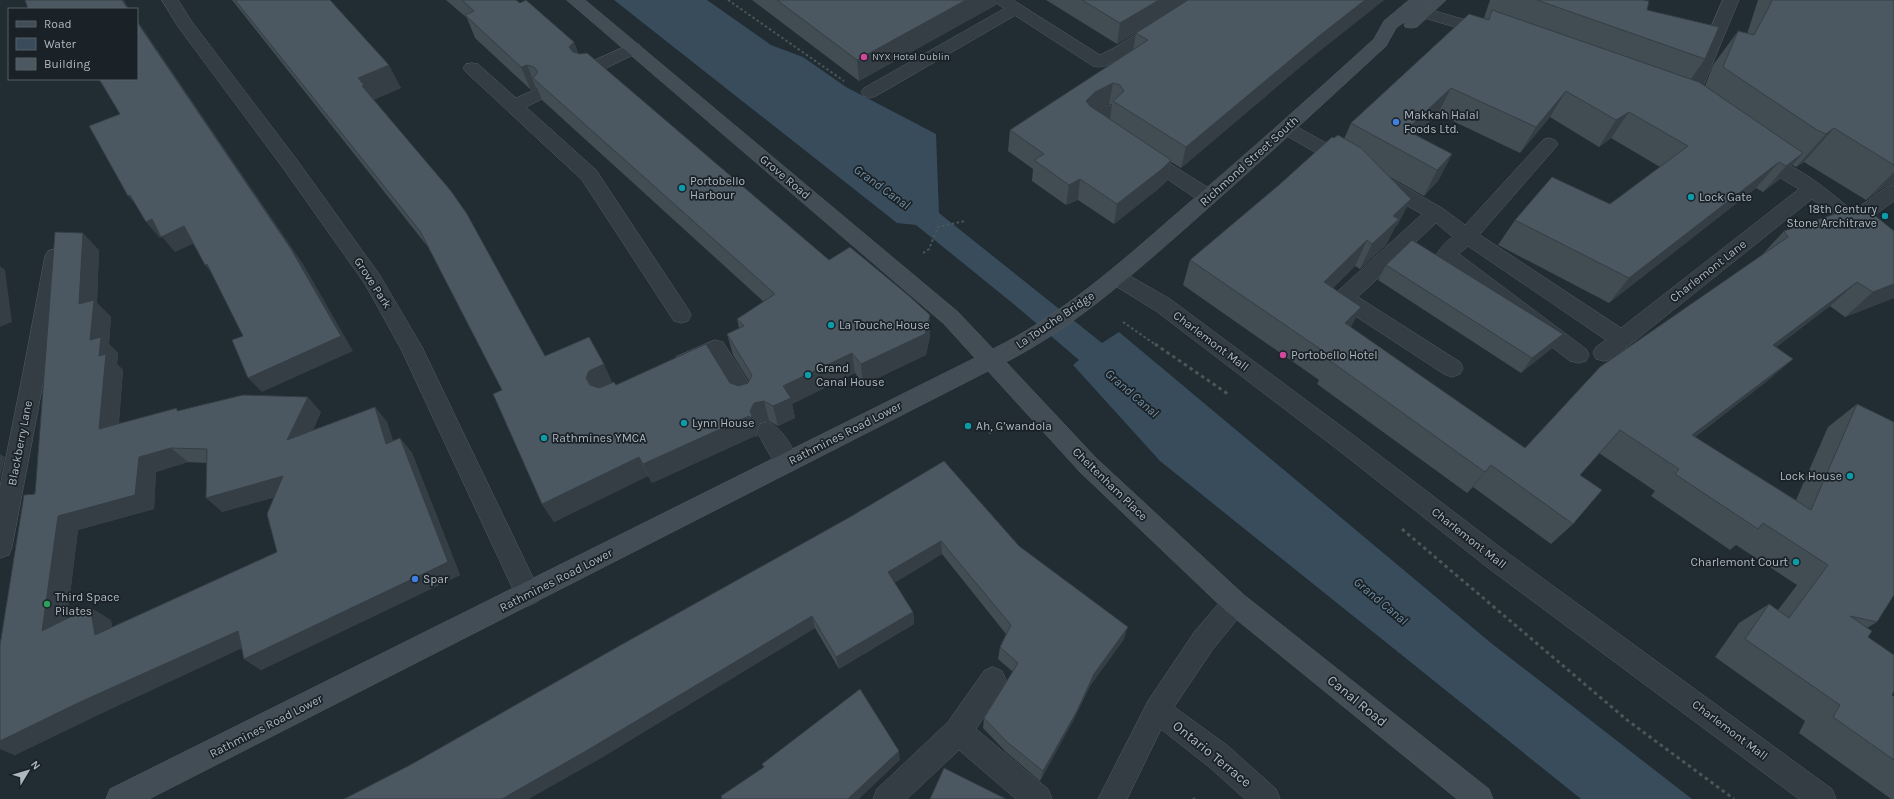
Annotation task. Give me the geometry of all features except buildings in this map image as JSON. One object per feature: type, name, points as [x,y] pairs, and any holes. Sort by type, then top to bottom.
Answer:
[{"type":"main road","name":"Grove Road","points":[[575,0],[951,318],[991,359]]},
{"type":"main road","name":"Richmond Street South","points":[[1116,277],[1286,128],[1380,42],[1401,31],[1422,6],[1438,0]]},
{"type":"main road","name":"La Touche Bridge","points":[[991,359],[1026,342],[1088,300],[1116,277]]},
{"type":"main road","name":"Rathmines Road Lower","points":[[120,799],[991,359]]},
{"type":"main road","name":"Cheltenham Place","points":[[991,359],[1088,465],[1235,602]]},
{"type":"main road","name":"Canal Road","points":[[1235,602],[1479,799]]},
{"type":"street","name":"Grove Park","points":[[170,0],[185,24],[290,164],[376,285],[411,347],[528,594]]},
{"type":"street","points":[[870,92],[1009,4],[1099,62],[1120,52],[1203,0]]},
{"type":"street","points":[[1686,104],[1731,0]]},
{"type":"street","points":[[1422,6],[1505,37]]},
{"type":"street","points":[[588,70],[633,48]]},
{"type":"street","points":[[472,68],[589,175],[681,315]]},
{"type":"street","points":[[514,106],[536,95]]},
{"type":"street","points":[[1110,111],[1094,122],[1208,197]]},
{"type":"street","points":[[1286,128],[1435,213],[1621,339]]},
{"type":"street","points":[[1549,144],[1467,236],[1446,255],[1578,355]]},
{"type":"street","points":[[1773,163],[1812,190],[1894,254]]},
{"type":"street","name":"Charlemont Lane","points":[[1604,353],[1812,190]]},
{"type":"street","points":[[1852,221],[1894,192]]},
{"type":"street","points":[[1435,213],[1344,298],[1452,368]]},
{"type":"street","name":"Blackberry Lane","points":[[0,543],[36,362],[54,256]]},
{"type":"street","name":"Charlemont Mall","points":[[1116,277],[1163,305],[1345,442],[1496,560],[1822,799]]},
{"type":"street","points":[[665,371],[715,348],[745,396]]},
{"type":"street","points":[[768,431],[788,462]]},
{"type":"street","points":[[1112,799],[1157,710],[1204,640],[1235,602]]},
{"type":"street","points":[[887,799],[958,732],[993,680]]},
{"type":"street","name":"Ontario Terrace","points":[[1157,710],[1218,756],[1266,799]]},
{"type":"street","points":[[958,732],[1038,799]]},
{"type":"path","points":[[728,0],[852,86],[870,92]]},
{"type":"path","points":[[923,253],[929,249],[938,227],[965,221]]},
{"type":"path","points":[[1123,322],[1234,399]]},
{"type":"path","points":[[1135,330],[1138,326]]},
{"type":"path","points":[[989,433],[1008,423]]},
{"type":"path","points":[[1397,525],[1627,720],[1734,799]]},
{"type":"water","name":"Grand Canal","points":[[614,0],[707,0],[771,45],[803,57],[846,87],[936,134],[939,213],[1102,343],[1119,332],[1491,643],[1692,799],[1581,799],[1160,461],[1073,365],[1079,360],[1016,306],[916,225],[897,223]]},
{"type":"place","name":"NYX Hotel Dublin","points":[[864,57]]},
{"type":"place","name":"Makkah Halal Foods Ltd.","points":[[1396,122]]},
{"type":"place","name":"Portobello Harbour","points":[[682,188]]},
{"type":"place","name":"Lock Gate","points":[[1691,197]]},
{"type":"place","name":"18th Century Stone Architrave","points":[[1885,216]]},
{"type":"place","name":"La Touche House","points":[[831,325]]},
{"type":"place","name":"Portobello Hotel","points":[[1283,355]]},
{"type":"place","name":"Grand Canal House","points":[[808,375]]},
{"type":"place","name":"Lynn House","points":[[684,423]]},
{"type":"place","name":"Ah, G’wandola","points":[[968,426]]},
{"type":"place","name":"Rathmines YMCA","points":[[544,438]]},
{"type":"place","name":"Lock House","points":[[1850,476]]},
{"type":"place","name":"Charlemont Court","points":[[1796,562]]},
{"type":"place","name":"Spar","points":[[415,579]]},
{"type":"place","name":"Third Space Pilates","points":[[47,604]]}]
